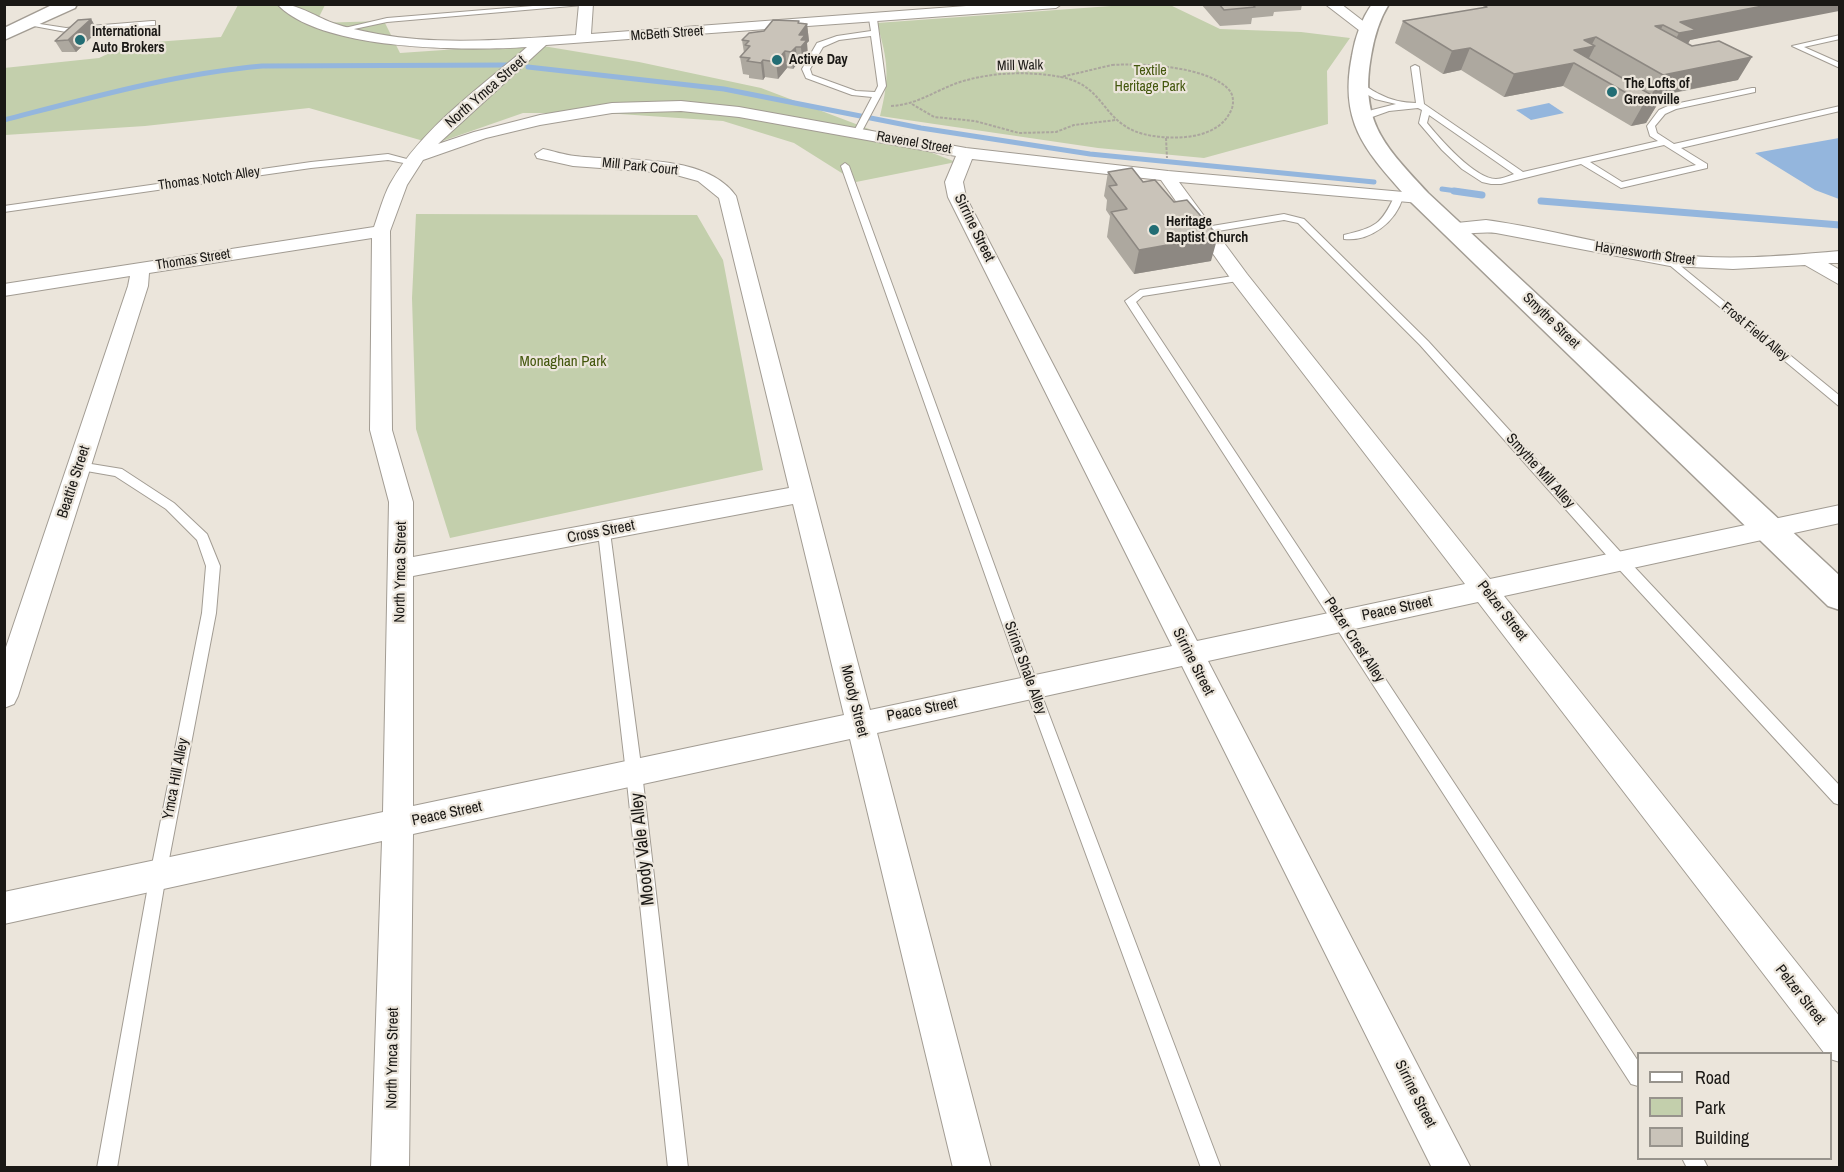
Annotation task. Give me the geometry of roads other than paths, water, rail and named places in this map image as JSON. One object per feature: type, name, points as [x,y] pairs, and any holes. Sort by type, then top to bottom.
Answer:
[{"type":"street","points":[[14,28],[69,4]]},
{"type":"street","name":"McBeth Street","points":[[283,4],[318,24],[340,30],[433,44],[540,43],[874,26],[914,10],[1056,4]]},
{"type":"street","points":[[1331,4],[1368,31]]},
{"type":"street","name":"Smythe Street","points":[[1381,4],[1368,31],[1357,72],[1358,109],[1378,150],[1409,198],[1453,228],[1839,597]]},
{"type":"street","points":[[583,40],[585,5]]},
{"type":"street","name":"North Ymca Street","points":[[390,1167],[398,824],[401,502],[381,430],[381,231],[398,185],[415,160],[446,126],[540,43]]},
{"type":"street","name":"Ravenel Street","points":[[415,160],[498,130],[596,110],[636,106],[681,106],[860,128],[966,153],[1168,166],[1409,198]]},
{"type":"street","name":"Sirrine Street","points":[[966,153],[954,182],[957,197],[1452,1167]]},
{"type":"street","name":"Mill Park Court","points":[[543,154],[573,161],[670,168],[704,177],[727,196],[737,235]]},
{"type":"street","name":"Pelzer Street","points":[[1168,166],[1172,186],[1240,278],[1839,1046]]},
{"type":"street","name":"Haynesworth Street","points":[[1453,228],[1473,223],[1489,224],[1671,261],[1740,263],[1839,257]]},
{"type":"street","name":"Thomas Street","points":[[4,290],[381,231]]},
{"type":"street","name":"Moody Street","points":[[737,235],[972,1167]]},
{"type":"street","points":[[1808,259],[1839,279]]},
{"type":"street","name":"Beattie Street","points":[[4,696],[138,286],[141,268]]},
{"type":"street","name":"Cross Street","points":[[400,569],[802,494]]},
{"type":"street","name":"Peace Street","points":[[4,908],[1839,514]]},
{"type":"lane","points":[[340,30],[387,20],[591,4]]},
{"type":"lane","points":[[14,28],[66,30],[152,24]]},
{"type":"lane","points":[[860,128],[870,111],[878,95],[882,86],[874,26],[820,45],[806,69],[809,76],[855,93],[878,95]]},
{"type":"lane","points":[[1839,37],[1796,46],[1839,66]]},
{"type":"lane","points":[[1415,67],[1423,107],[1423,123],[1440,146],[1483,178],[1493,182],[1839,108]]},
{"type":"lane","points":[[1356,84],[1378,97],[1423,107],[1521,175]]},
{"type":"lane","points":[[1583,161],[1621,185],[1704,166],[1653,134],[1651,126],[1662,112],[1673,107],[1752,90]]},
{"type":"lane","points":[[1361,118],[1371,113],[1406,105]]},
{"type":"lane","name":"Thomas Notch Alley","points":[[4,210],[311,165],[388,157],[415,160]]},
{"type":"lane","name":"Sirine Shale Alley","points":[[845,166],[1032,688],[1211,1167]]},
{"type":"lane","points":[[1347,237],[1363,234],[1389,219],[1409,198]]},
{"type":"lane","name":"Smythe Mill Alley","points":[[1206,230],[1284,217],[1301,221],[1425,343],[1621,562],[1839,798]]},
{"type":"lane","name":"Frost Field Alley","points":[[1671,261],[1839,403]]},
{"type":"lane","name":"Pelzer Crest Alley","points":[[1240,278],[1140,293],[1130,301],[1637,1075]]},
{"type":"lane","name":"Ymca Hill Alley","points":[[79,466],[118,472],[170,506],[202,537],[213,566],[209,613],[158,875],[107,1167]]},
{"type":"lane","name":"Moody Vale Alley","points":[[604,532],[634,773],[678,1167]]},
{"type":"water","points":[[1549,103],[1564,113],[1531,120],[1516,110]]},
{"type":"water","points":[[1839,138],[1839,199],[1815,190],[1755,153]]},
{"type":"waterway","points":[[4,120],[164,81],[262,66],[509,65]]},
{"type":"waterway","points":[[528,67],[724,89],[921,128],[1090,154],[1374,182]]},
{"type":"waterway","points":[[1442,189],[1464,192]]},
{"type":"waterway","points":[[1454,191],[1482,195]]},
{"type":"waterway","points":[[1541,201],[1840,225]]},
{"type":"place","name":"International Auto Brokers","points":[[80,40]]},
{"type":"place","name":"Active Day","points":[[777,60]]},
{"type":"place","name":"The Lofts of Greenville","points":[[1612,92]]},
{"type":"place","name":"Heritage Baptist Church","points":[[1154,230]]},
{"type":"park label","name":"Textile Heritage Park","points":[[1150,80]]},
{"type":"park label","name":"Monaghan Park","points":[[563,362]]}]
